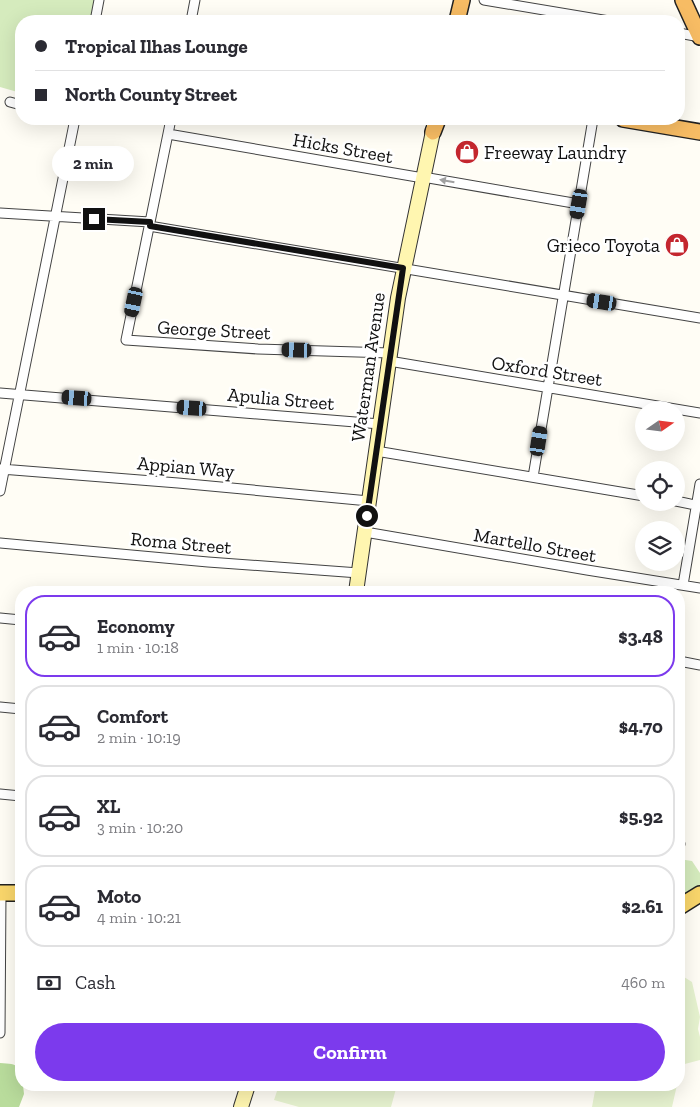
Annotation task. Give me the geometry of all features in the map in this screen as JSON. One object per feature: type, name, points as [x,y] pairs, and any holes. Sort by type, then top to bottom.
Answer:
[{"type":"highway","points":[[458,15],[462,0]]},
{"type":"highway","points":[[682,0],[700,37]]},
{"type":"highway","points":[[662,125],[695,130]]},
{"type":"main road","name":"Waterman Avenue","points":[[357,586],[403,268],[435,125]]},
{"type":"main road","points":[[0,893],[15,893]]},
{"type":"main road","points":[[685,903],[700,894]]},
{"type":"main road","points":[[240,1107],[246,1091]]},
{"type":"street","points":[[96,15],[99,0]]},
{"type":"street","points":[[192,15],[195,0]]},
{"type":"street","points":[[484,0],[573,15]]},
{"type":"street","points":[[685,34],[700,37]]},
{"type":"street","points":[[10,102],[15,103]]},
{"type":"street","points":[[0,491],[2,469],[20,394],[74,125]]},
{"type":"street","points":[[150,224],[170,125]]},
{"type":"street","points":[[533,477],[592,125]]},
{"type":"street","name":"Hicks Street","points":[[168,134],[579,204]]},
{"type":"street","points":[[0,213],[150,224],[700,318]]},
{"type":"street","name":"George Street","points":[[150,224],[126,340],[389,357]]},
{"type":"street","name":"Oxford Street","points":[[389,357],[548,388],[700,412]]},
{"type":"street","name":"Apulia Street","points":[[0,393],[380,424]]},
{"type":"street","points":[[376,451],[635,494]]},
{"type":"street","name":"Appian Way","points":[[2,469],[369,501]]},
{"type":"street","points":[[683,585],[698,505],[700,484]]},
{"type":"street","points":[[685,503],[698,505]]},
{"type":"street","name":"Martello Street","points":[[365,532],[700,588]]},
{"type":"street","name":"Roma Street","points":[[0,543],[208,562],[359,573]]},
{"type":"street","points":[[0,618],[15,619]]},
{"type":"street","points":[[685,662],[700,665]]},
{"type":"street","points":[[0,707],[15,708]]},
{"type":"street","points":[[0,794],[15,795]]},
{"type":"street","points":[[0,893],[0,1033]]},
{"type":"green space","points":[[0,0],[98,0],[95,15],[15,15],[15,91],[0,87]]},
{"type":"green space","points":[[685,860],[692,861],[700,873],[700,897],[685,906]]},
{"type":"green space","points":[[685,978],[692,982],[700,1017],[698,1029],[700,1060],[685,1064]]},
{"type":"green space","points":[[0,1063],[15,1065],[15,1091],[24,1091],[24,1094],[19,1107],[0,1107]]},
{"type":"green space","points":[[277,1091],[395,1091],[391,1107],[299,1107],[274,1100]]},
{"type":"green space","points":[[595,1091],[676,1091],[672,1107],[592,1107]]},
{"type":"place","name":"Freeway Laundry","points":[[467,152]]},
{"type":"place","name":"Grieco Toyota","points":[[677,245]]},
{"type":"route","points":[[94,219],[150,222],[150,226],[403,268],[367,516]]}]
